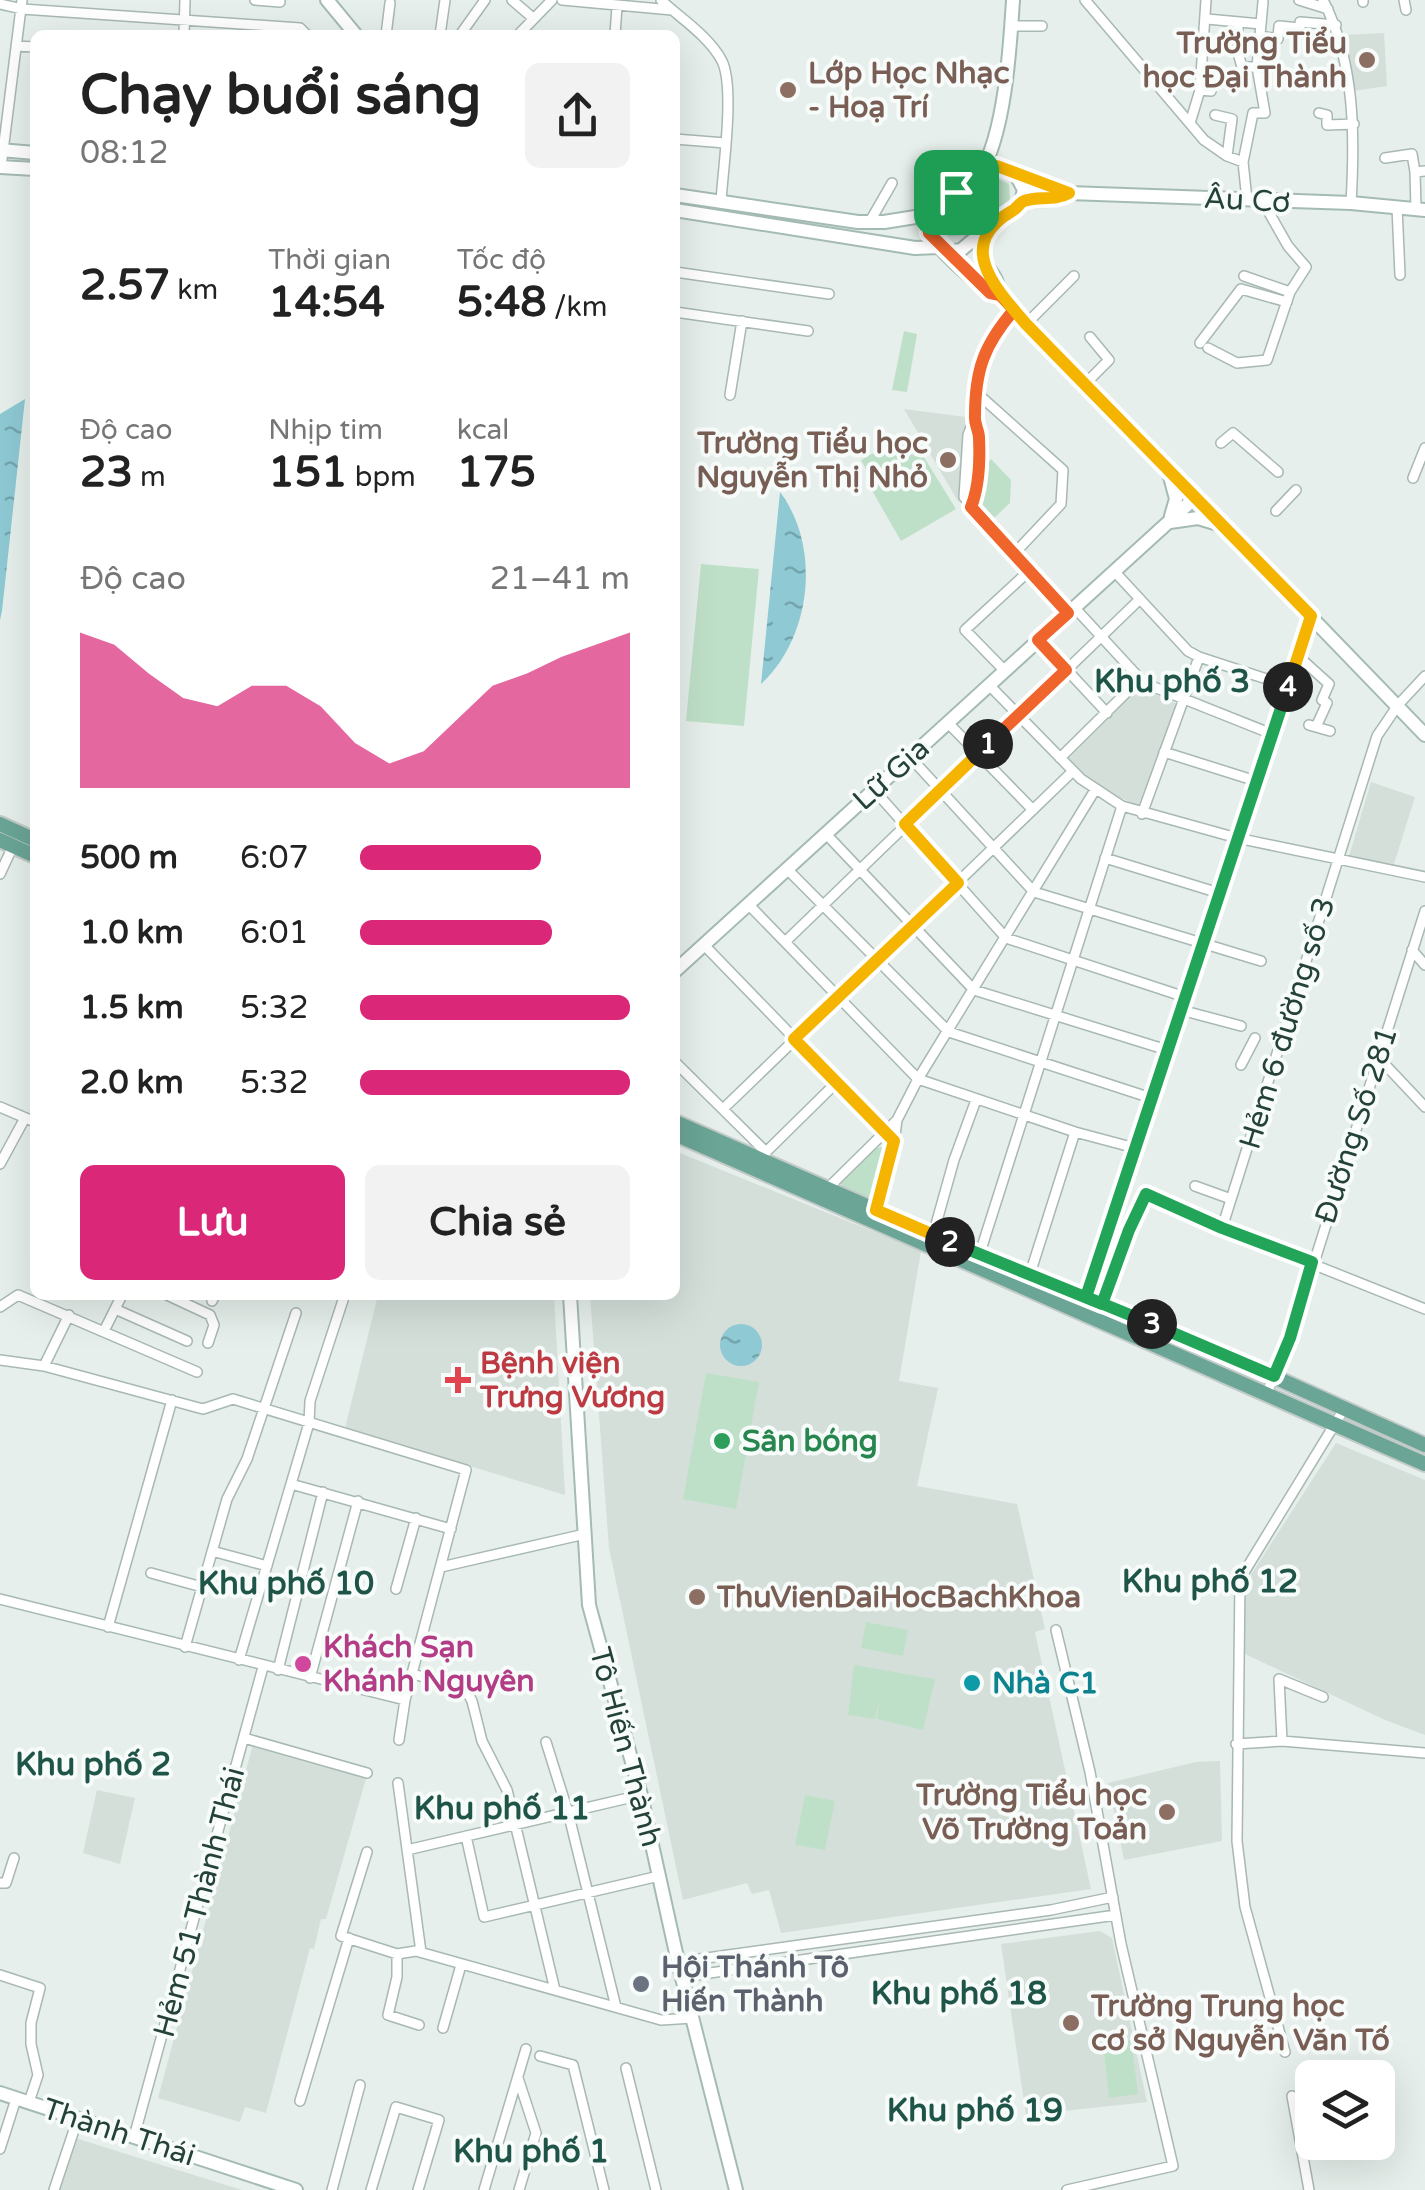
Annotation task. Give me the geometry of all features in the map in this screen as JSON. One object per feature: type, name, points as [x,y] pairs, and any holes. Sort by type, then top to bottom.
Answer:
[{"type":"main road","points":[[979,176],[988,161],[998,118],[1013,0]]},
{"type":"main road","points":[[329,1],[352,30]]},
{"type":"main road","points":[[680,211],[916,248],[962,250],[1022,202],[1024,190],[1002,153],[998,118]]},
{"type":"main road","points":[[1,150],[30,153]]},
{"type":"main road","points":[[1000,295],[990,293],[943,250],[929,233],[928,215],[939,199],[968,186],[997,166],[1013,172]]},
{"type":"main road","points":[[1,167],[30,169]]},
{"type":"main road","name":"Âu Cơ","points":[[1013,172],[1069,193],[1420,209]]},
{"type":"main road","name":"Âu Cơ","points":[[1022,202],[1050,200],[1069,193]]},
{"type":"main road","points":[[680,196],[870,223],[928,215]]},
{"type":"main road","points":[[989,226],[982,255],[1000,295],[1425,735]]},
{"type":"main road","points":[[1166,466],[1176,500],[1168,522],[1210,519],[1225,528]]},
{"type":"main road","name":"Lữ Gia","points":[[680,967],[1196,497]]},
{"type":"main road","points":[[0,824],[30,838]]},
{"type":"main road","points":[[6,843],[30,854]]},
{"type":"main road","points":[[680,1124],[764,1156],[822,1194]]},
{"type":"main road","points":[[680,1136],[874,1216],[1425,1464]]},
{"type":"main road","points":[[874,1216],[933,1235],[1086,1297],[1425,1445]]},
{"type":"main road","name":"Tô Hiến Thành","points":[[570,1300],[589,1605],[640,1795],[736,2190]]},
{"type":"main road","name":"Thành Thái","points":[[0,2093],[278,2188],[296,2190]]},
{"type":"street","points":[[133,16],[135,0]]},
{"type":"street","points":[[184,30],[185,0]]},
{"type":"street","points":[[255,0],[280,2]]},
{"type":"street","points":[[261,24],[265,0]]},
{"type":"street","points":[[441,30],[445,0]]},
{"type":"street","points":[[463,30],[484,0]]},
{"type":"street","points":[[512,0],[533,18]]},
{"type":"street","points":[[522,30],[552,0]]},
{"type":"street","points":[[562,0],[672,10]]},
{"type":"street","points":[[661,0],[709,44],[724,66],[727,86],[721,201]]},
{"type":"street","points":[[1085,0],[1204,140],[1243,162]]},
{"type":"street","points":[[1190,123],[1200,90],[1206,0]]},
{"type":"street","points":[[1299,0],[1326,5],[1336,24],[1354,124],[1352,203]]},
{"type":"street","points":[[1247,200],[1243,162],[1253,113],[1264,113],[1257,66],[1263,2]]},
{"type":"street","points":[[0,4],[302,30]]},
{"type":"street","points":[[387,30],[390,4]]},
{"type":"street","points":[[1,167],[5,86],[22,5]]},
{"type":"street","points":[[615,30],[617,6]]},
{"type":"street","points":[[1207,19],[1261,24]]},
{"type":"street","points":[[1238,22],[1242,67],[1257,66]]},
{"type":"street","points":[[1260,36],[1278,38],[1279,26],[1300,28],[1300,22],[1336,24]]},
{"type":"street","points":[[1011,26],[1042,26]]},
{"type":"street","points":[[16,46],[30,47]]},
{"type":"street","points":[[1200,90],[1211,91],[1212,78],[1222,78]]},
{"type":"street","points":[[1319,113],[1327,115],[1327,125],[1354,124]]},
{"type":"street","points":[[1215,115],[1232,119],[1227,156]]},
{"type":"street","points":[[680,139],[724,143]]},
{"type":"street","points":[[1384,158],[1412,154],[1420,172],[1420,209]]},
{"type":"street","points":[[870,223],[892,183]]},
{"type":"street","points":[[1263,202],[1288,246],[1306,267],[1288,297],[1267,360],[1237,364],[1204,346],[1241,289],[1288,297]]},
{"type":"street","points":[[1398,207],[1400,275]]},
{"type":"street","points":[[680,273],[829,294]]},
{"type":"street","points":[[1026,324],[1074,276]]},
{"type":"street","points":[[1244,276],[1288,297]]},
{"type":"street","points":[[1014,310],[980,358],[974,420],[968,435],[964,497],[1013,555],[1100,635],[1140,680],[1183,701],[1272,734]]},
{"type":"street","points":[[680,313],[808,330]]},
{"type":"street","points":[[730,395],[742,321]]},
{"type":"street","points":[[1084,385],[1110,360],[1090,337]]},
{"type":"street","points":[[978,394],[1064,470],[1062,504],[1013,555]]},
{"type":"street","points":[[1221,442],[1233,433],[1278,472]]},
{"type":"street","points":[[1413,478],[1425,448]]},
{"type":"street","points":[[1276,510],[1296,490]]},
{"type":"street","points":[[1004,671],[966,630],[1029,571]]},
{"type":"street","points":[[1114,571],[1188,651],[1288,686]]},
{"type":"street","points":[[784,942],[1140,599]]},
{"type":"street","points":[[1086,1297],[1311,616]]},
{"type":"street","points":[[1038,640],[1107,712]]},
{"type":"street","points":[[1298,656],[1329,684],[1322,700],[1327,703],[1313,726],[1330,731]]},
{"type":"street","points":[[1142,814],[1199,657]]},
{"type":"street","name":"Hẻm 6 đường số 3","points":[[1222,1228],[1377,736],[1425,676]]},
{"type":"street","points":[[1060,758],[1140,680]]},
{"type":"street","points":[[989,685],[1073,771],[1122,806],[1238,838],[1425,877]]},
{"type":"street","points":[[948,722],[1033,810]]},
{"type":"street","points":[[1164,752],[1256,781]]},
{"type":"street","points":[[910,757],[1034,892],[1261,961]]},
{"type":"street","points":[[723,1109],[1073,771]]},
{"type":"street","points":[[874,790],[1006,938],[1185,997]]},
{"type":"street","points":[[874,1216],[897,1120],[918,1079],[1095,790]]},
{"type":"street","points":[[980,1253],[1122,806]]},
{"type":"street","points":[[826,834],[974,990],[1167,1050]]},
{"type":"street","points":[[0,874],[6,843]]},
{"type":"street","points":[[1105,858],[1219,893]]},
{"type":"street","points":[[787,869],[949,1032],[1152,1098]]},
{"type":"street","points":[[748,904],[918,1079],[1023,1116],[1135,1148]]},
{"type":"street","name":"Đường Số 281","points":[[1266,1394],[1290,1338],[1425,911]]},
{"type":"street","points":[[704,945],[894,1141]]},
{"type":"street","points":[[1412,950],[1425,965]]},
{"type":"street","points":[[1181,1010],[1241,1026]]},
{"type":"street","points":[[1252,1050],[1255,1038]]},
{"type":"street","points":[[1241,1065],[1252,1050],[1276,1058]]},
{"type":"street","points":[[1378,1057],[1425,1107]]},
{"type":"street","points":[[680,1067],[764,1156],[837,1082]]},
{"type":"street","points":[[933,1235],[976,1100]]},
{"type":"street","points":[[0,1107],[30,1120],[0,1164]]},
{"type":"street","points":[[822,1194],[897,1120]]},
{"type":"street","points":[[1030,1274],[1075,1132]]},
{"type":"street","points":[[1195,1186],[1231,1199]]},
{"type":"street","points":[[1102,1304],[1146,1194],[1425,1309]]},
{"type":"street","points":[[0,1307],[18,1295],[30,1297]]},
{"type":"street","points":[[45,1300],[110,1337],[198,1372]]},
{"type":"street","points":[[104,1331],[119,1300]]},
{"type":"street","points":[[178,1300],[210,1315],[214,1325],[208,1343]]},
{"type":"street","points":[[240,1660],[309,1423],[310,1401],[343,1300]]},
{"type":"street","points":[[114,1309],[186,1341]]},
{"type":"street","points":[[185,1647],[227,1499],[247,1458],[296,1313]]},
{"type":"street","points":[[44,1366],[68,1314]]},
{"type":"street","points":[[0,1360],[44,1366],[203,1408],[233,1400],[466,1470],[398,1740]]},
{"type":"street","points":[[108,1627],[172,1400]]},
{"type":"street","points":[[1285,2052],[1245,1907],[1237,1840],[1240,1578],[1344,1409]]},
{"type":"street","points":[[291,1484],[451,1529]]},
{"type":"street","points":[[278,1670],[323,1492]]},
{"type":"street","points":[[310,1678],[358,1501]]},
{"type":"street","points":[[396,1589],[416,1518]]},
{"type":"street","points":[[440,1567],[584,1534]]},
{"type":"street","points":[[212,1551],[267,1566]]},
{"type":"street","points":[[151,1573],[202,1587]]},
{"type":"street","points":[[0,1599],[405,1700]]},
{"type":"street","points":[[1056,1630],[1090,1772],[1116,1915],[1172,2166],[1067,2190]]},
{"type":"street","name":"Hẻm 51 Thành Thái","points":[[134,2136],[263,1666]]},
{"type":"street","points":[[412,1674],[456,1685],[470,1695],[479,1733],[507,1790],[556,1990]]},
{"type":"street","points":[[1282,1741],[1279,1679],[1323,1696]]},
{"type":"street","points":[[244,1738],[367,1773]]},
{"type":"street","points":[[1236,1744],[1282,1741],[1425,1753]]},
{"type":"street","points":[[546,1742],[568,1812],[616,2008]]},
{"type":"street","points":[[398,1783],[421,1952]]},
{"type":"street","points":[[407,1850],[640,1795]]},
{"type":"street","points":[[466,1836],[484,1917],[660,1876]]},
{"type":"street","points":[[300,2101],[367,1852]]},
{"type":"street","points":[[0,1883],[6,1883],[14,1858]]},
{"type":"street","points":[[678,1962],[1051,1910],[1113,1897]]},
{"type":"street","points":[[1051,1910],[1052,1923]]},
{"type":"street","points":[[682,1977],[1116,1915]]},
{"type":"street","points":[[908,1929],[910,1944]]},
{"type":"street","points":[[345,1937],[397,1954],[421,1952],[660,2020],[693,2018]]},
{"type":"street","points":[[397,1954],[397,1977],[388,2015],[419,2025]]},
{"type":"street","points":[[443,2028],[461,1965]]},
{"type":"street","points":[[0,1975],[40,1988],[30,2044],[38,2075],[0,2149]]},
{"type":"street","points":[[484,2190],[526,2049]]},
{"type":"street","points":[[540,2056],[573,2065],[604,2190]]},
{"type":"street","points":[[626,2068],[656,2190]]},
{"type":"street","points":[[518,2078],[536,2132],[519,2190]]},
{"type":"street","points":[[332,2190],[360,2085]]},
{"type":"street","points":[[1292,2096],[1309,2190]]},
{"type":"street","points":[[372,2190],[396,2107],[439,2120],[418,2190]]},
{"type":"street","points":[[54,2190],[78,2118]]},
{"type":"shaded area","name":"Trường Tiểu học Đại Thành","points":[[1384,33],[1387,86],[1353,91],[1343,35]]},
{"type":"shaded area","name":"Trường Tiểu học Nguyễn Thị Nhỏ","points":[[904,409],[966,417],[959,503]]},
{"type":"shaded area","points":[[1140,687],[1179,705],[1138,806],[1097,786],[1068,759]]},
{"type":"shaded area","points":[[1371,782],[1415,797],[1394,864],[1349,856]]},
{"type":"shaded area","points":[[680,1153],[921,1251],[899,1381],[938,1388],[917,1486],[1017,1504],[1045,1629],[1035,1632],[1091,1889],[781,1933],[769,1890],[752,1894],[747,1883],[683,1900],[609,1548],[590,1300],[680,1300]]},
{"type":"shaded area","name":"Bệnh viện Trưng Vương","points":[[377,1300],[554,1300],[565,1495],[345,1428]]},
{"type":"shaded area","points":[[1336,1443],[1425,1480],[1425,1735],[1243,1653],[1245,1584]]},
{"type":"shaded area","points":[[253,1744],[367,1775],[326,1919],[321,1919],[314,1949],[310,1948],[266,2113],[245,2107],[240,2122],[158,2098]]},
{"type":"shaded area","name":"Trường Tiểu học Võ Trường Toản","points":[[1220,1761],[1222,1841],[1124,1860],[1108,1783],[1196,1762]]},
{"type":"shaded area","points":[[97,1790],[135,1798],[120,1864],[83,1853]]},
{"type":"shaded area","name":"Trường Trung học cơ sở Nguyễn Văn Tố","points":[[1100,1931],[1112,1938],[1147,2102],[1026,2115],[1001,1944]]},
{"type":"shaded area","points":[[75,2138],[242,2190],[57,2190]]},
{"type":"green space","points":[[996,178],[1009,184],[1010,199],[967,235],[949,236],[939,224],[944,208]]},
{"type":"green space","points":[[904,331],[917,334],[907,392],[892,390]]},
{"type":"green space","points":[[909,433],[956,509],[901,541],[870,487],[874,484],[861,460]]},
{"type":"green space","points":[[991,459],[1011,480],[1010,503],[993,519],[981,508],[985,466]]},
{"type":"green space","points":[[701,564],[759,569],[744,726],[686,721]]},
{"type":"green space","points":[[882,1147],[888,1157],[875,1196],[868,1199],[842,1188],[841,1182],[876,1148]]},
{"type":"green space","points":[[706,1373],[759,1382],[736,1509],[683,1499]]},
{"type":"green space","points":[[866,1622],[908,1630],[903,1656],[861,1648]]},
{"type":"green space","points":[[854,1665],[935,1679],[923,1730],[877,1719],[880,1700],[875,1719],[848,1715]]},
{"type":"green space","points":[[805,1795],[835,1801],[825,1850],[795,1845]]},
{"type":"green space","points":[[1131,2040],[1138,2094],[1109,2098],[1103,2044]]},
{"type":"water","points":[[25,399],[2,611],[0,620],[0,414]]},
{"type":"water","points":[[780,492],[802,539],[805,592],[791,642],[761,684]]},
{"type":"water","points":[[741,1324],[756,1330],[762,1345],[756,1360],[741,1366],[726,1360],[720,1345],[726,1330]]},
{"type":"place","name":"Trường Tiểu học Đại Thành","points":[[1367,60]]},
{"type":"place","name":"Lớp Học Nhạc - Hoạ Trí","points":[[788,90]]},
{"type":"place","name":"Trường Tiểu học Nguyễn Thị Nhỏ","points":[[948,460]]},
{"type":"place","name":"Bệnh viện Trưng Vương","points":[[458,1380]]},
{"type":"place","name":"Sân bóng","points":[[722,1441]]},
{"type":"place","name":"ThuVienDaiHocBachKhoa","points":[[697,1597]]},
{"type":"place","name":"Khách Sạn Khánh Nguyên","points":[[303,1664]]},
{"type":"place","name":"Nhà C1","points":[[972,1683]]},
{"type":"place","name":"Trường Tiểu học Võ Trường Toản","points":[[1167,1812]]},
{"type":"place","name":"Hội Thánh Tô Hiến Thành","points":[[641,1984]]},
{"type":"place","name":"Trường Trung học cơ sở Nguyễn Văn Tố","points":[[1071,2023]]},
{"type":"district","name":"Khu phố 3","points":[[1172,681]]},
{"type":"district","name":"Khu phố 12","points":[[1210,1581]]},
{"type":"district","name":"Khu phố 10","points":[[286,1583]]},
{"type":"district","name":"Khu phố 2","points":[[93,1764]]},
{"type":"district","name":"Khu phố 11","points":[[502,1808]]},
{"type":"district","name":"Khu phố 18","points":[[959,1993]]},
{"type":"district","name":"Khu phố 19","points":[[975,2110]]},
{"type":"district","name":"Khu phố 1","points":[[531,2151]]},
{"type":"route","points":[[956,192],[932,206],[929,233],[990,293],[1000,295],[1014,310],[980,358],[974,420],[980,434],[976,496],[971,507],[1068,613],[1038,640],[1066,670],[905,824],[958,883],[794,1039],[894,1141],[876,1210],[933,1235],[1102,1304],[1129,1230],[1146,1194],[1312,1262],[1290,1338],[1274,1376],[1219,1352],[1086,1297],[1311,616],[1000,295],[982,255],[989,226],[1022,202],[1050,200],[1069,193],[997,166],[956,192]]}]
